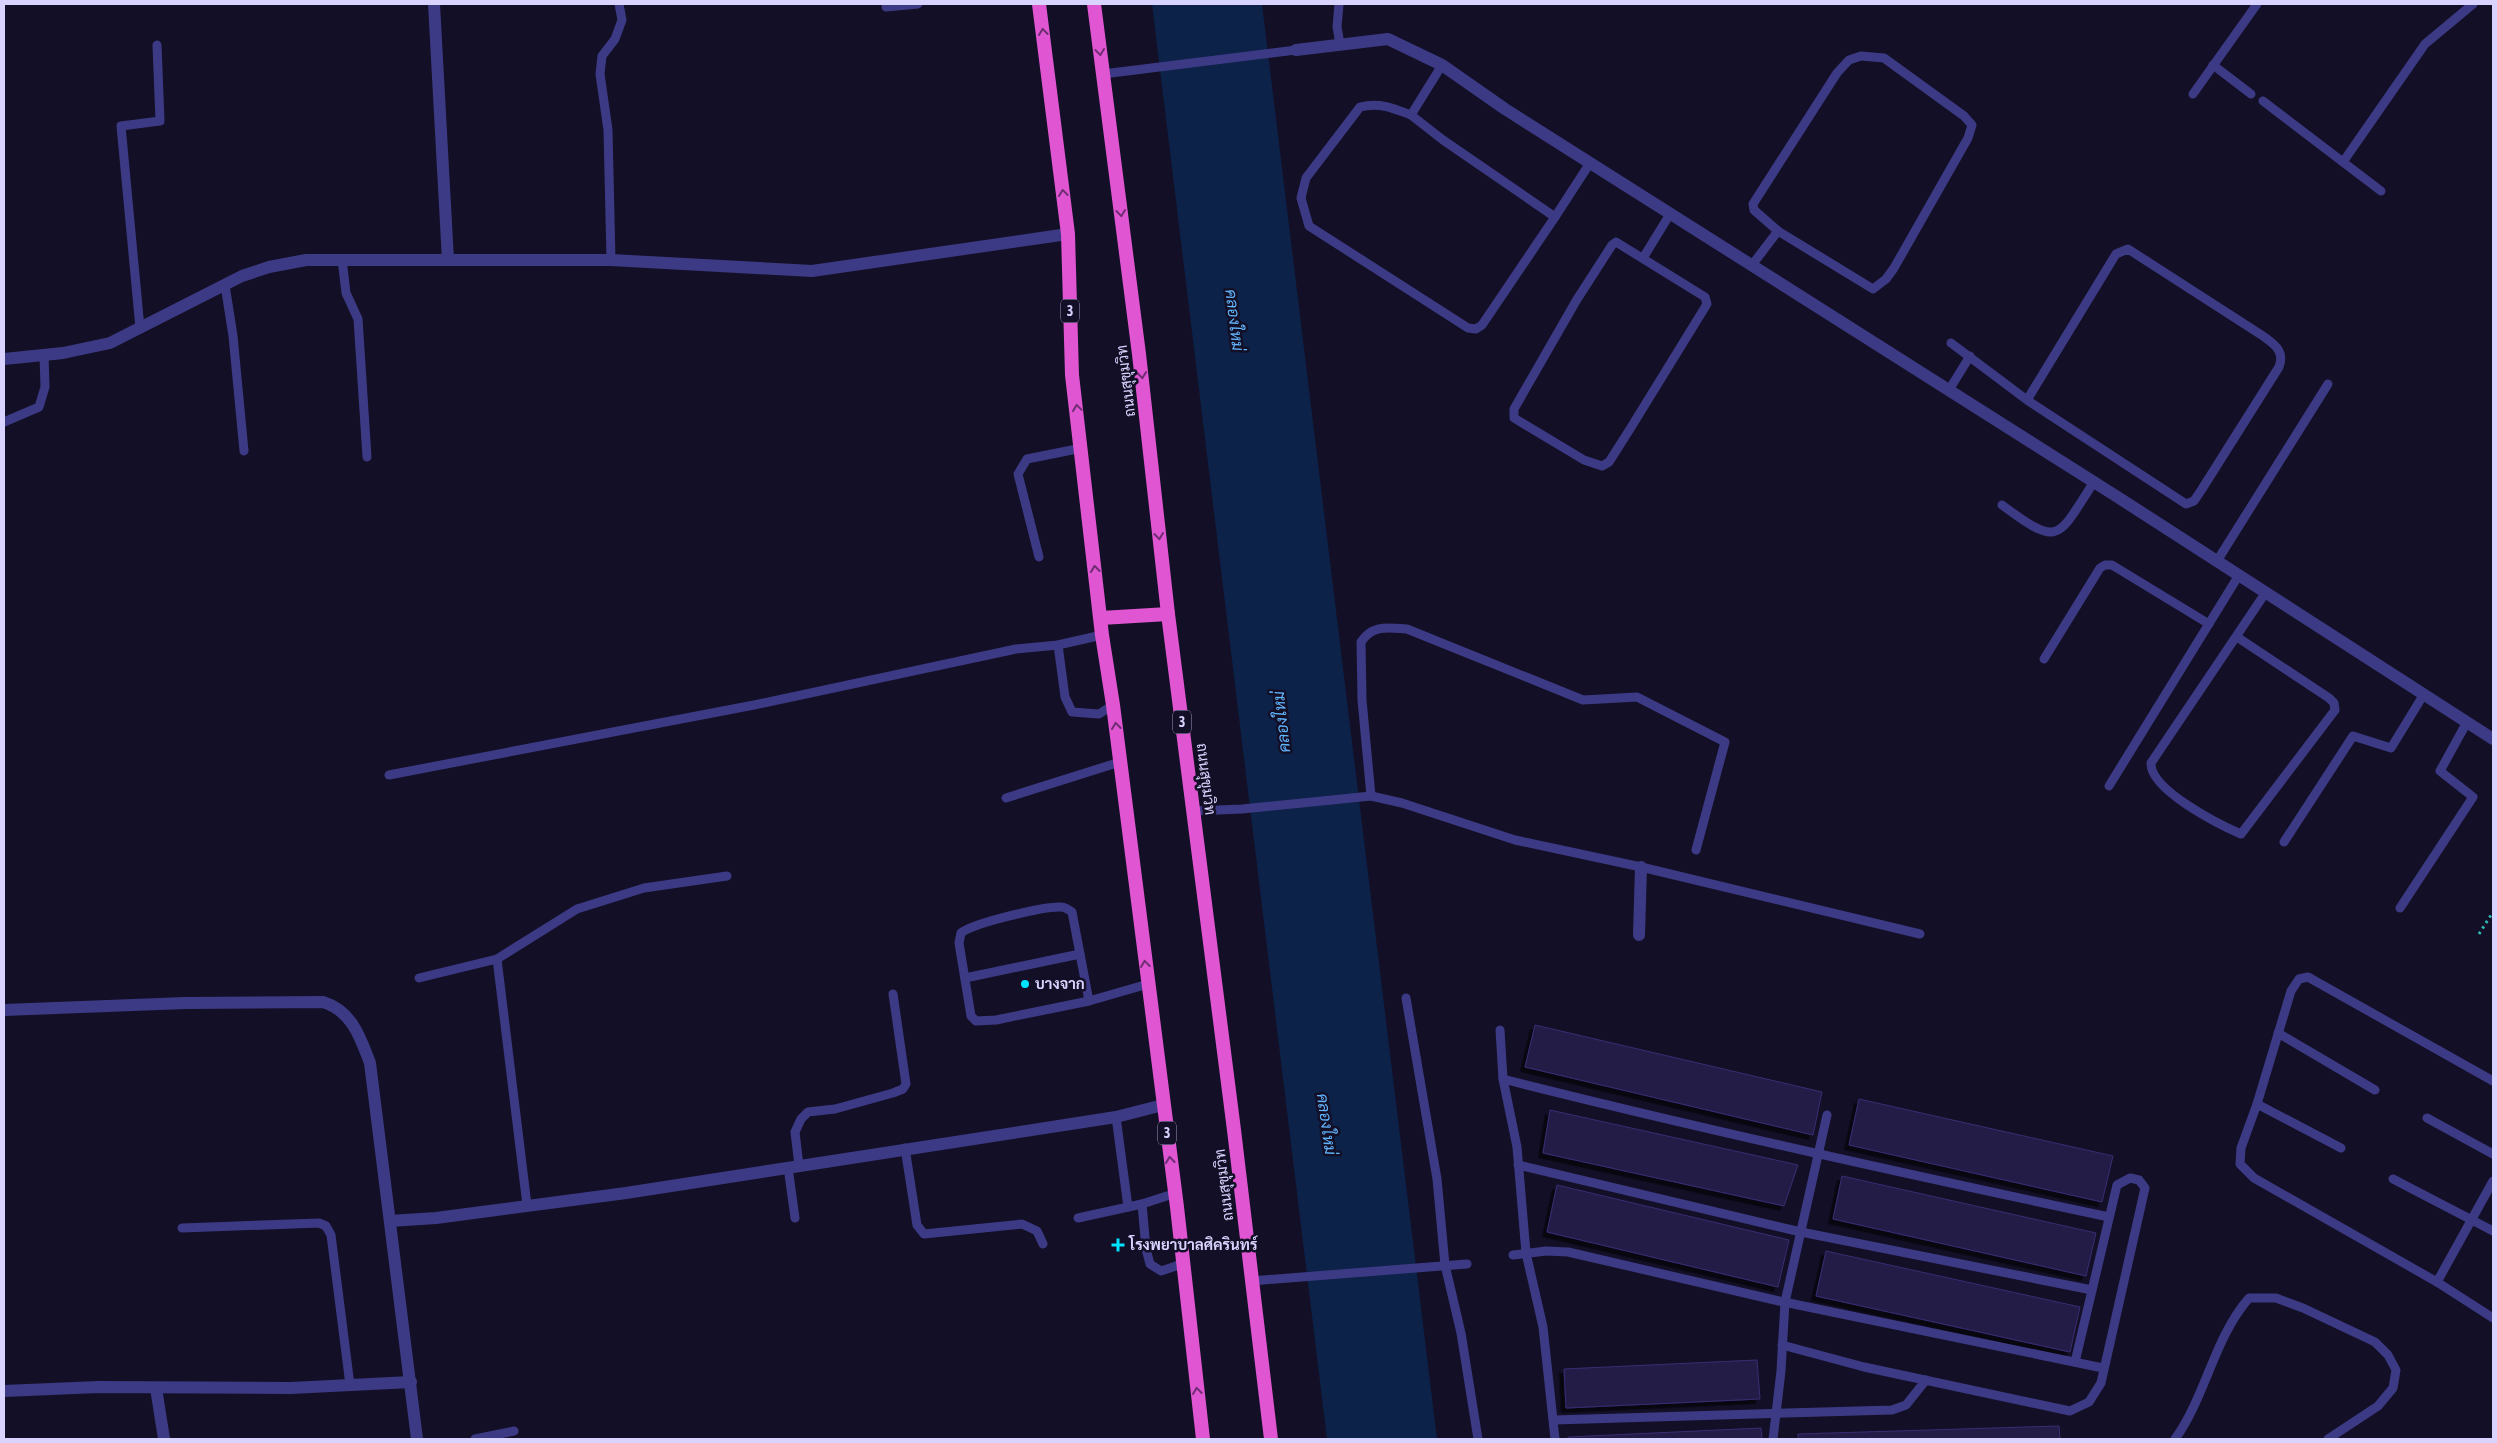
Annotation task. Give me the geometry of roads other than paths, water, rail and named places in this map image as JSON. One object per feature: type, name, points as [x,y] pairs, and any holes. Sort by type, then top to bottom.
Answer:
[{"type":"highway","name":"3","points":[[1039,4],[1068,234],[1072,375],[1082,448],[1102,635],[1113,706],[1148,984],[1203,1439]]},
{"type":"highway","name":"ถนนสุขุมวิท","points":[[1094,4],[1139,354],[1168,614],[1271,1439]]},
{"type":"highway","points":[[1101,618],[1168,614]]},
{"type":"street","points":[[434,4],[448,260]]},
{"type":"street","points":[[1296,50],[1388,39],[1442,65],[1590,163],[2094,482],[2493,739]]},
{"type":"street","points":[[4,359],[44,355],[110,344],[225,285],[269,267],[306,260],[611,260],[812,271],[1068,234]]},
{"type":"street","points":[[1639,935],[1641,867]]},
{"type":"street","points":[[4,1010],[185,1003],[309,1001],[332,1004],[350,1019],[359,1033],[370,1063],[417,1439]]},
{"type":"street","points":[[390,1221],[436,1218],[626,1194],[905,1148],[1116,1117],[1163,1105]]},
{"type":"street","points":[[4,1391],[98,1387],[350,1385],[411,1382]]},
{"type":"street","points":[[156,1388],[164,1439]]},
{"type":"lane","points":[[611,260],[608,130],[600,74],[602,56],[615,39],[622,20],[619,4]]},
{"type":"lane","points":[[886,8],[918,4]]},
{"type":"lane","points":[[1339,4],[1337,27],[1340,44]]},
{"type":"lane","points":[[2193,94],[2257,4]]},
{"type":"lane","points":[[2343,162],[2425,44],[2473,4]]},
{"type":"lane","points":[[140,328],[121,126],[160,121],[157,45]]},
{"type":"lane","points":[[1103,74],[1296,50]]},
{"type":"lane","points":[[1861,56],[1884,58],[1964,116],[1972,125],[1968,138],[1898,260],[1886,279],[1877,287],[1873,289],[1866,286],[1778,230],[1754,210],[1753,204],[1848,60],[1861,56]]},
{"type":"lane","points":[[1411,114],[1442,65]]},
{"type":"lane","points":[[2213,65],[2251,94]]},
{"type":"lane","points":[[2263,101],[2382,192]]},
{"type":"lane","points":[[1555,216],[1443,140],[1411,114],[1385,105],[1371,104],[1360,107],[1306,178],[1301,198],[1310,226],[1468,328],[1476,329],[1482,325],[1555,216],[1590,163]]},
{"type":"lane","points":[[1643,258],[1670,214]]},
{"type":"lane","points":[[1752,265],[1778,230]]},
{"type":"lane","points":[[1616,242],[1643,258],[1705,297],[1707,304],[1630,430],[1609,462],[1602,466],[1584,460],[1514,418],[1514,409],[1576,301],[1612,245],[1616,242]]},
{"type":"lane","points":[[1952,343],[2027,400],[2186,504],[2194,501],[2202,490],[2280,367],[2282,359],[2278,348],[2263,336],[2128,249],[2116,254],[2027,400]]},
{"type":"lane","points":[[342,259],[346,293],[358,319],[367,456]]},
{"type":"lane","points":[[225,285],[233,336],[244,451]]},
{"type":"lane","points":[[4,422],[39,408],[45,386],[44,355]]},
{"type":"lane","points":[[1949,390],[1970,356]]},
{"type":"lane","points":[[2217,561],[2328,384]]},
{"type":"lane","points":[[1040,557],[1018,474],[1027,458],[1082,448]]},
{"type":"lane","points":[[2002,505],[2033,528],[2052,533],[2063,529],[2094,482]]},
{"type":"lane","points":[[2044,659],[2100,568],[2105,565],[2112,565],[2209,624]]},
{"type":"lane","points":[[2109,786],[2239,575]]},
{"type":"lane","points":[[2237,637],[2329,698],[2334,704],[2335,710],[2241,834],[2210,820],[2176,796],[2160,782],[2151,768],[2151,763],[2266,592]]},
{"type":"lane","points":[[1367,796],[1361,642],[1371,632],[1380,628],[1407,629],[1583,700],[1637,697],[1725,742],[1696,850]]},
{"type":"lane","points":[[389,775],[754,705],[1016,649],[1058,645],[1102,635]]},
{"type":"lane","points":[[1058,645],[1065,697],[1072,712],[1099,714],[1113,706]]},
{"type":"lane","points":[[2284,842],[2353,736],[2391,748],[2424,694]]},
{"type":"lane","points":[[2400,908],[2473,797],[2440,771],[2467,722]]},
{"type":"lane","points":[[1006,798],[1120,762]]},
{"type":"lane","points":[[1194,811],[1242,810],[1367,796],[1402,803],[1515,840],[1641,867],[1920,934]]},
{"type":"lane","points":[[419,978],[497,959],[577,909],[644,888],[728,876]]},
{"type":"lane","points":[[1089,1001],[1072,912],[1060,907],[1050,908],[967,928],[961,933],[960,943],[971,1016],[976,1021],[996,1020],[1089,1001],[1148,984]]},
{"type":"lane","points":[[965,978],[1080,954]]},
{"type":"lane","points":[[497,959],[527,1205]]},
{"type":"lane","points":[[2493,1081],[2308,977],[2299,979],[2291,991],[2257,1104],[2241,1148],[2240,1164],[2254,1178],[2437,1282],[2493,1318]]},
{"type":"lane","points":[[795,1218],[793,1167],[795,1132],[801,1120],[808,1112],[835,1108],[893,1093],[902,1089],[906,1084],[893,994]]},
{"type":"lane","points":[[1406,998],[1437,1179],[1445,1265],[1461,1333],[1478,1439]]},
{"type":"lane","points":[[1500,1030],[1504,1079],[1518,1165],[1526,1253],[1543,1327],[1555,1439]]},
{"type":"lane","points":[[2278,1033],[2375,1090]]},
{"type":"lane","points":[[1504,1079],[1670,1121],[1817,1155],[2109,1217]]},
{"type":"lane","points":[[2257,1104],[2341,1148]]},
{"type":"lane","points":[[1773,1439],[1781,1371],[1785,1302],[1827,1115]]},
{"type":"lane","points":[[1116,1117],[1128,1207]]},
{"type":"lane","points":[[2427,1118],[2493,1154]]},
{"type":"lane","points":[[905,1148],[917,1225],[924,1234],[1022,1224],[1037,1231],[1042,1244]]},
{"type":"lane","points":[[1518,1165],[1801,1232],[2092,1290]]},
{"type":"lane","points":[[1782,1345],[1864,1367],[2019,1402],[2070,1411],[2089,1402],[2101,1383],[2145,1188],[2139,1180],[2130,1178],[2117,1185],[2075,1362]]},
{"type":"lane","points":[[2393,1179],[2493,1231]]},
{"type":"lane","points":[[2437,1282],[2493,1181]]},
{"type":"lane","points":[[1078,1218],[1142,1204],[1173,1194]]},
{"type":"lane","points":[[1142,1204],[1146,1249],[1150,1264],[1161,1270],[1176,1266],[1182,1262]]},
{"type":"lane","points":[[182,1228],[258,1223],[318,1223],[326,1226],[331,1235],[350,1385]]},
{"type":"lane","points":[[1513,1255],[1568,1252],[1785,1302],[2103,1368]]},
{"type":"lane","points":[[1251,1281],[1284,1276],[1468,1264]]},
{"type":"lane","points":[[2179,1437],[2235,1314],[2249,1298],[2276,1298],[2303,1308],[2375,1342],[2388,1355],[2396,1370],[2393,1388],[2378,1406],[2328,1439]]},
{"type":"lane","points":[[1554,1420],[1892,1410],[1906,1405],[1926,1380]]},
{"type":"lane","points":[[475,1439],[514,1431]]},
{"type":"water","name":"คลองใหม่","points":[[1152,4],[1262,4],[1437,1439],[1327,1439]]},
{"type":"place","name":"บางจาก","points":[[1025,984]]},
{"type":"place","name":"โรงพยาบาลศิครินทร์","points":[[1118,1245]]}]
